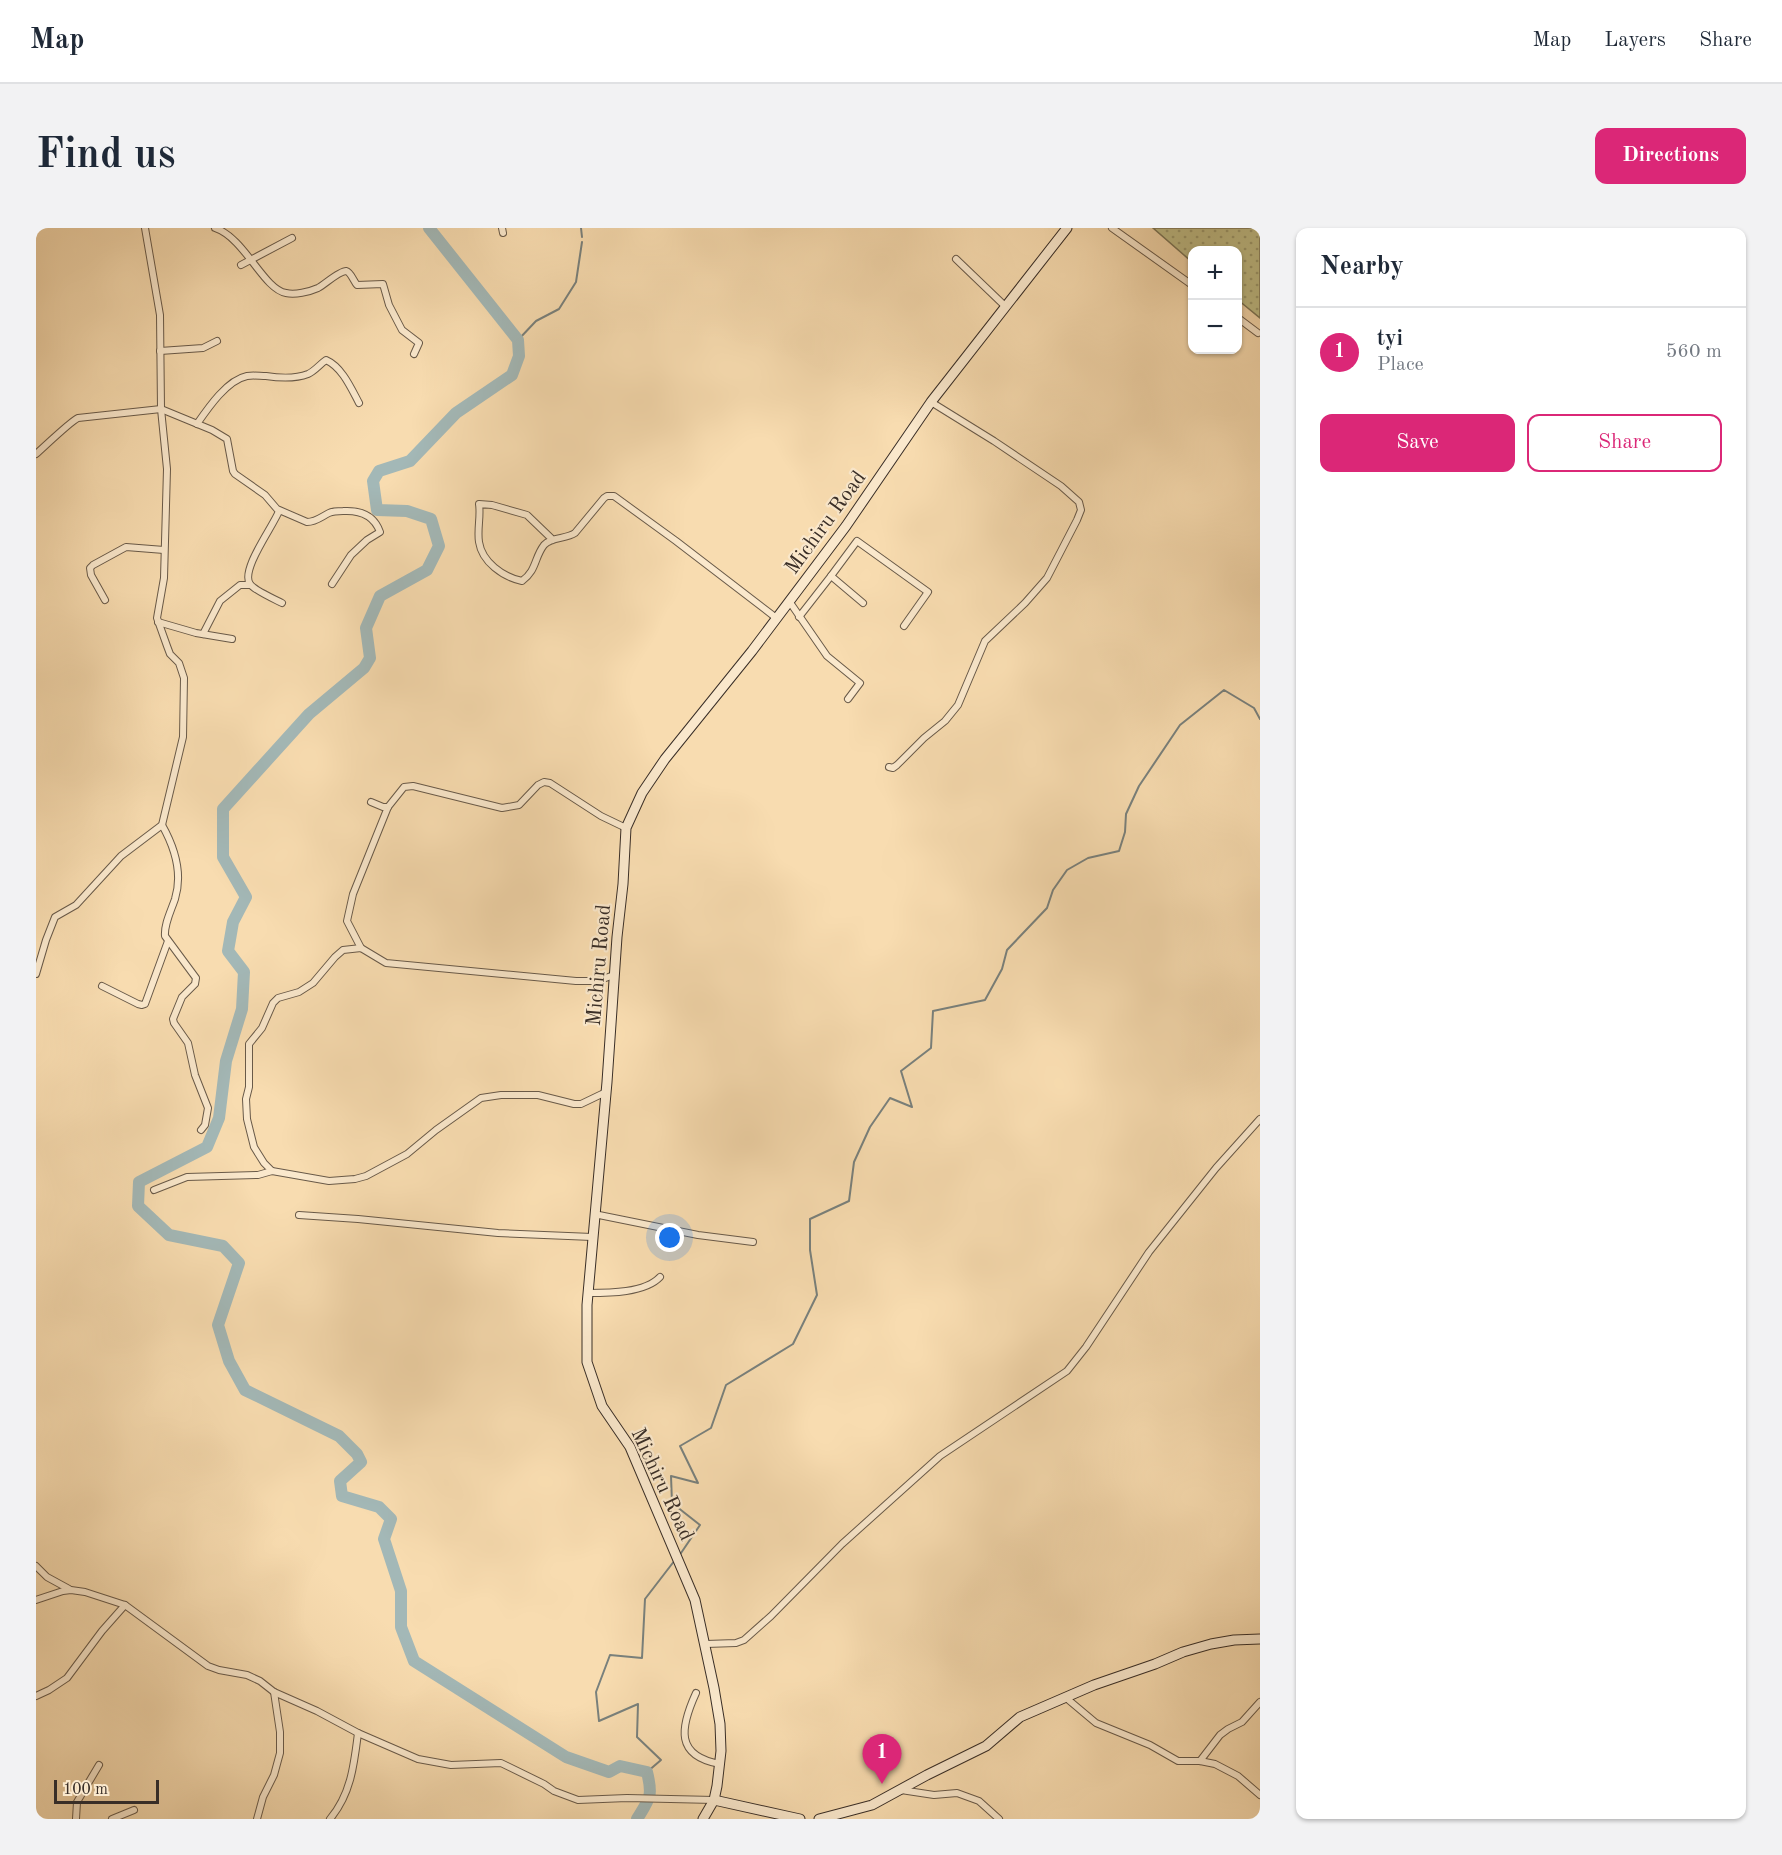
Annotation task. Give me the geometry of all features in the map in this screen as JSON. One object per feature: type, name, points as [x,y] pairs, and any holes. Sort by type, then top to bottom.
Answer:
[{"type":"street","points":[[145,228],[160,315],[161,409],[167,470],[164,578],[157,618],[170,654],[179,663],[184,678],[183,737],[162,825],[171,844],[179,875],[176,896],[165,932],[168,941],[196,978],[195,984],[182,997],[173,1018],[188,1043],[195,1075],[208,1108],[205,1125],[201,1130]]},
{"type":"street","points":[[215,228],[222,230],[251,258],[272,286],[279,291],[289,294],[316,289],[344,272],[349,273],[357,285],[383,284],[389,305],[402,330],[419,343],[414,354]]},
{"type":"street","name":"Michiru Road","points":[[706,1817],[714,1800],[720,1764],[720,1724],[706,1644],[695,1600],[630,1448],[602,1406],[589,1371],[586,1339],[592,1237],[606,1092],[626,828],[642,793],[665,759],[752,651],[846,526],[932,402],[1067,228]]},
{"type":"street","points":[[1112,228],[1188,282]]},
{"type":"street","points":[[241,265],[292,238]]},
{"type":"street","points":[[956,259],[1006,307]]},
{"type":"street","points":[[1242,321],[1258,333]]},
{"type":"street","points":[[160,351],[202,348],[217,341]]},
{"type":"street","points":[[197,424],[217,398],[240,378],[249,375],[279,378],[302,375],[312,372],[326,360],[331,362],[346,380],[359,402]]},
{"type":"street","points":[[889,767],[893,768],[897,765],[945,721],[958,705],[985,641],[1025,603],[1047,578],[1081,510],[1079,502],[1061,486],[932,402]]},
{"type":"street","points":[[36,454],[74,420],[161,409],[197,424],[227,439],[235,474],[265,495],[279,511],[311,523],[331,512],[356,510],[366,514],[380,530],[378,535],[367,540],[351,555],[332,584]]},
{"type":"street","points":[[553,540],[527,515],[492,505],[479,504],[479,543],[488,560],[509,578],[522,581],[529,576],[544,546],[553,540],[569,537],[575,533],[604,498],[614,496],[776,617]]},
{"type":"street","points":[[250,585],[249,571],[279,511]]},
{"type":"street","points":[[799,617],[857,541],[928,592],[904,626]]},
{"type":"street","points":[[105,600],[91,575],[90,568],[93,565],[126,547],[164,550]]},
{"type":"street","points":[[831,576],[863,603]]},
{"type":"street","points":[[202,634],[220,601],[240,585],[250,585],[282,603]]},
{"type":"street","points":[[789,600],[827,656],[860,683],[848,699]]},
{"type":"street","points":[[158,622],[202,634],[232,639]]},
{"type":"street","points":[[614,975],[597,981],[576,981],[386,963],[361,948],[347,921],[353,894],[388,807],[404,787],[408,786],[502,808],[519,805],[538,785],[544,782],[550,783],[601,816],[626,828]]},
{"type":"street","points":[[371,802],[388,807]]},
{"type":"street","points":[[36,974],[42,949],[55,917],[76,905],[121,856],[162,825]]},
{"type":"street","points":[[102,986],[138,1004],[145,1004],[168,941]]},
{"type":"street","points":[[272,1171],[254,1147],[248,1119],[246,1099],[249,1087],[249,1044],[262,1028],[273,1003],[278,998],[299,992],[313,983],[334,957],[344,950],[361,948]]},
{"type":"street","points":[[154,1190],[187,1177],[258,1175],[272,1171],[328,1181],[366,1176],[407,1154],[481,1098],[501,1095],[538,1095],[581,1104],[606,1092]]},
{"type":"street","points":[[706,1644],[736,1643],[744,1640],[764,1623],[842,1544],[940,1456],[1067,1371],[1086,1347],[1149,1252],[1216,1168],[1260,1119]]},
{"type":"street","points":[[594,1214],[698,1235],[753,1242]]},
{"type":"street","points":[[299,1215],[498,1233],[592,1237]]},
{"type":"street","points":[[588,1293],[643,1288],[660,1277]]},
{"type":"street","points":[[36,1566],[47,1577],[71,1590]]},
{"type":"street","points":[[36,1600],[71,1590],[85,1592],[125,1605],[208,1666],[247,1675],[260,1681],[274,1692],[418,1759],[450,1765],[494,1763],[506,1765],[554,1791],[578,1800],[627,1798],[714,1800],[800,1819]]},
{"type":"street","points":[[36,1696],[67,1678],[102,1631],[125,1605]]},
{"type":"street","points":[[819,1819],[872,1805],[927,1774],[986,1746],[1020,1717],[1094,1684],[1183,1652],[1234,1640],[1260,1639]]},
{"type":"street","points":[[257,1819],[280,1753],[280,1732],[274,1692]]},
{"type":"street","points":[[696,1693],[686,1721],[684,1738],[687,1745],[703,1761],[720,1764]]},
{"type":"street","points":[[1065,1697],[1096,1723],[1150,1745],[1178,1761],[1215,1764],[1238,1776],[1260,1795]]},
{"type":"street","points":[[1200,1761],[1220,1735],[1242,1722],[1260,1702]]},
{"type":"street","points":[[330,1819],[341,1805],[351,1779],[358,1733]]},
{"type":"street","points":[[76,1819],[77,1802],[99,1765]]},
{"type":"street","points":[[900,1790],[934,1795],[957,1793],[979,1801],[999,1819]]},
{"type":"street","points":[[112,1819],[134,1810]]},
{"type":"shaded area","points":[[1153,228],[1260,228],[1260,318],[1242,303],[1242,246],[1188,246],[1188,259]]},
{"type":"waterway","points":[[429,228],[518,340],[519,356],[512,375],[456,413],[410,461],[379,471],[373,481],[377,510],[407,511],[431,519],[439,546],[427,570],[380,596],[366,628],[370,658],[364,668],[309,714],[223,809],[223,857],[246,897],[233,922],[228,951],[244,972],[242,1009],[226,1061],[219,1118],[207,1147],[139,1182],[138,1206],[169,1235],[223,1246],[239,1263],[218,1325],[229,1361],[245,1390],[339,1436],[357,1454],[361,1462],[340,1481],[342,1496],[379,1507],[391,1519],[384,1539],[401,1591],[401,1627],[414,1661],[566,1757],[609,1772],[620,1766],[647,1772],[649,1797],[637,1819]]},
{"type":"waterway","points":[[581,228],[582,237]]},
{"type":"waterway","points":[[518,340],[536,321],[559,309],[576,282],[582,242]]},
{"type":"waterway","points":[[679,1556],[700,1525],[672,1503],[671,1476],[698,1483],[680,1446],[711,1428],[726,1385],[793,1344],[817,1295],[810,1250],[810,1219],[849,1201],[854,1162],[870,1127],[890,1098],[912,1107],[901,1071],[931,1048],[933,1011],[985,1000],[1002,969],[1007,950],[1047,908],[1053,890],[1067,870],[1088,858],[1119,851],[1125,832],[1126,814],[1139,786],[1180,725],[1224,690],[1254,708],[1260,719]]},
{"type":"waterway","points":[[647,1772],[661,1760],[637,1737],[638,1704],[599,1721],[596,1692],[610,1655],[642,1658],[645,1599],[675,1560]]},
{"type":"place","name":"tyi","points":[[882,1784]]}]
